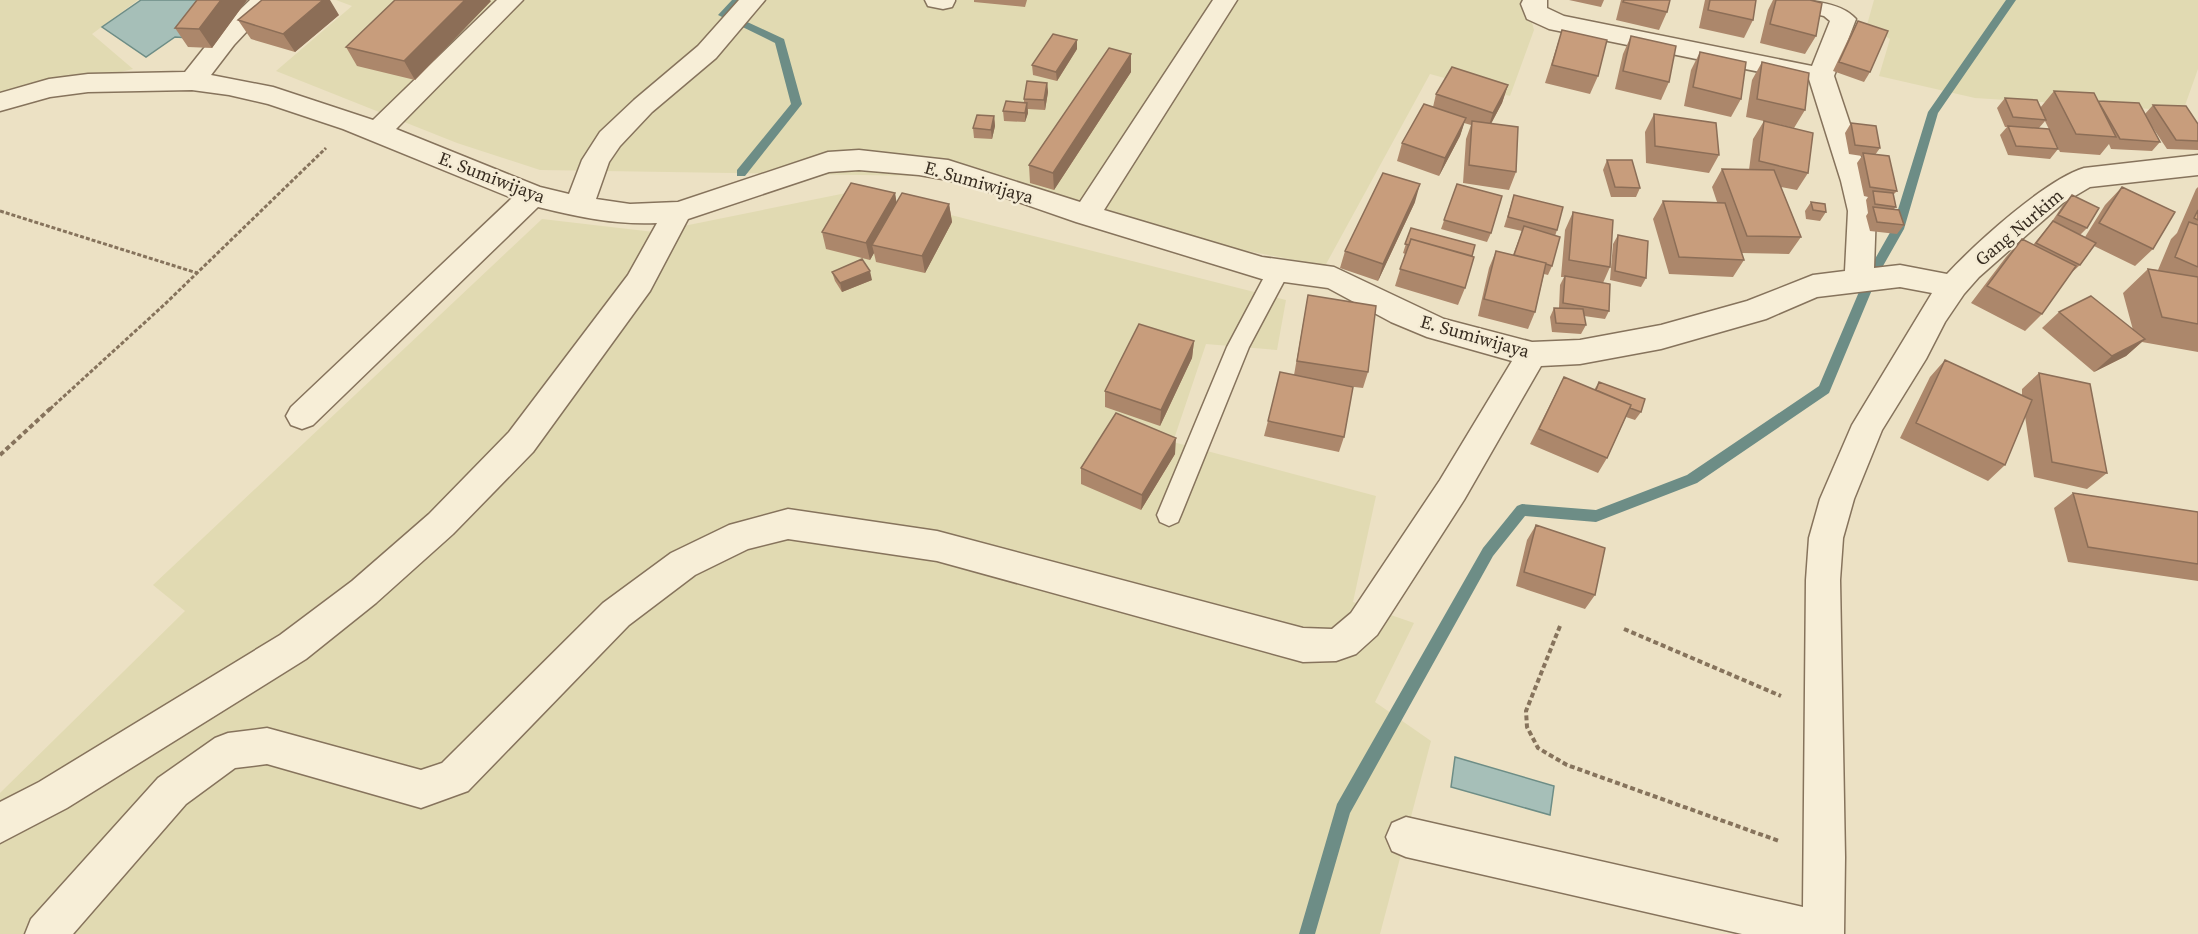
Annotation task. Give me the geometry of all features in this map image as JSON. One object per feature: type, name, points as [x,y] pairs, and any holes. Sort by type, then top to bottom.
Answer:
[{"type":"street","points":[[192,81],[225,39],[264,0]]},
{"type":"street","points":[[365,127],[511,0]]},
{"type":"street","points":[[937,0],[943,1]]},
{"type":"street","points":[[1086,215],[1225,0]]},
{"type":"street","points":[[1535,0],[1533,4],[1536,13],[1558,23],[1821,76]]},
{"type":"street","points":[[1789,0],[1832,10],[1843,19],[1821,76],[1855,181],[1862,211],[1863,279]]},
{"type":"street","points":[[579,207],[597,160],[610,139],[643,106],[707,52],[748,6]]},
{"type":"street","name":"E. Sumiwijaya","points":[[0,102],[49,88],[88,83],[192,81],[253,91],[365,127],[533,195],[579,207],[630,214],[678,212],[702,206],[807,167],[828,162],[859,160],[919,165],[948,170],[1086,215],[1262,268],[1334,278],[1402,314],[1438,329],[1532,354],[1580,352],[1660,337],[1755,311],[1813,286],[1900,276],[1953,286]]},
{"type":"street","name":"Gang Nurkim","points":[[1823,933],[1825,857],[1823,580],[1826,538],[1837,499],[1868,425],[1915,351],[1932,315],[1953,286],[1969,269],[2053,196],[2084,178],[2198,165]]},
{"type":"street","points":[[302,416],[533,195]]},
{"type":"street","points":[[0,823],[53,795],[293,646],[364,592],[441,524],[521,442],[639,283],[678,212]]},
{"type":"street","points":[[45,934],[172,791],[228,752],[267,746],[421,789],[454,778],[616,614],[683,564],[741,536],[788,524],[937,546],[1303,645],[1331,648],[1350,639],[1364,624],[1452,490],[1532,354]]},
{"type":"street","points":[[1406,837],[1823,933]]},
{"type":"lane","points":[[1168,515],[1238,347],[1279,270]]},
{"type":"path","points":[[0,455],[196,273],[365,127]]},
{"type":"path","points":[[0,211],[196,273]]},
{"type":"path","points":[[1560,626],[1526,711],[1527,727],[1538,748],[1567,765],[1825,857]]},
{"type":"path","points":[[1624,629],[1732,678],[1824,712]]},
{"type":"shaded area","points":[[0,0],[138,0],[92,34],[133,69],[0,100]]},
{"type":"shaded area","points":[[336,0],[1526,0],[1534,30],[1510,96],[1430,74],[1325,266],[1141,230],[992,177],[540,170],[457,143],[276,71],[352,6]]},
{"type":"shaded area","points":[[1874,0],[2198,0],[2198,69],[2183,111],[1975,98],[1879,76],[1890,39],[1867,25]]},
{"type":"shaded area","points":[[856,191],[1286,300],[1277,350],[1206,344],[1173,442],[1376,496],[1353,602],[1414,623],[1375,702],[1431,741],[1380,934],[0,934],[0,793],[185,611],[153,585],[542,219],[654,232]]},
{"type":"water","points":[[141,0],[220,0],[190,38],[175,37],[146,57],[102,27]]},
{"type":"water","points":[[1455,757],[1554,786],[1550,815],[1451,787]]},
{"type":"building","points":[[197,0],[221,0],[199,29],[175,28]]},
{"type":"building","points":[[262,0],[323,0],[283,34],[238,20]]},
{"type":"building","points":[[395,0],[465,0],[404,61],[346,47]]},
{"type":"building","points":[[1624,0],[1670,0],[1667,12],[1623,2]]},
{"type":"building","points":[[1710,0],[1756,0],[1753,20],[1708,10]]},
{"type":"building","points":[[1776,0],[1810,0],[1822,3],[1816,36],[1770,24]]},
{"type":"building","points":[[1858,21],[1888,31],[1870,72],[1839,62]]},
{"type":"building","points":[[1562,30],[1607,40],[1598,76],[1552,65]]},
{"type":"building","points":[[1053,34],[1077,40],[1056,72],[1032,65]]},
{"type":"building","points":[[1631,36],[1676,46],[1669,82],[1623,71]]},
{"type":"building","points":[[1109,48],[1131,54],[1053,173],[1029,165]]},
{"type":"building","points":[[1700,52],[1746,62],[1741,99],[1693,87]]},
{"type":"building","points":[[1762,62],[1809,73],[1805,110],[1757,99]]},
{"type":"building","points":[[1452,67],[1508,85],[1493,113],[1436,94]]},
{"type":"building","points":[[1027,81],[1047,83],[1044,100],[1024,99]]},
{"type":"building","points":[[2054,91],[2094,93],[2116,137],[2076,134]]},
{"type":"building","points":[[2005,98],[2037,100],[2046,120],[2013,117]]},
{"type":"building","points":[[1006,101],[1027,103],[1025,113],[1003,111]]},
{"type":"building","points":[[2098,101],[2139,103],[2160,142],[2120,139]]},
{"type":"building","points":[[1424,104],[1466,118],[1445,158],[1402,143]]},
{"type":"building","points":[[2153,105],[2186,106],[2198,124],[2198,141],[2176,140]]},
{"type":"building","points":[[1654,114],[1716,123],[1719,155],[1655,146]]},
{"type":"building","points":[[977,115],[994,116],[991,130],[973,128]]},
{"type":"building","points":[[1472,121],[1518,127],[1516,172],[1469,165]]},
{"type":"building","points":[[1764,121],[1813,133],[1808,173],[1759,161]]},
{"type":"building","points":[[1851,123],[1876,126],[1880,148],[1855,145]]},
{"type":"building","points":[[2008,126],[2049,129],[2058,149],[2016,146]]},
{"type":"building","points":[[1863,153],[1889,156],[1897,191],[1870,187]]},
{"type":"building","points":[[1607,160],[1632,160],[1640,188],[1615,187]]},
{"type":"building","points":[[1722,169],[1774,170],[1801,237],[1747,236]]},
{"type":"building","points":[[1383,173],[1420,184],[1383,264],[1345,251]]},
{"type":"building","points":[[851,183],[895,193],[866,243],[822,232]]},
{"type":"building","points":[[1457,184],[1502,196],[1491,233],[1444,220]]},
{"type":"building","points":[[2122,187],[2175,212],[2153,249],[2099,223]]},
{"type":"building","points":[[1873,191],[1893,193],[1896,207],[1875,204]]},
{"type":"building","points":[[902,193],[949,204],[922,256],[872,245]]},
{"type":"building","points":[[1514,195],[1563,207],[1557,230],[1508,217]]},
{"type":"building","points":[[2072,195],[2099,208],[2087,228],[2058,215]]},
{"type":"building","points":[[1663,201],[1725,203],[1744,260],[1679,257]]},
{"type":"building","points":[[1811,202],[1825,204],[1826,212],[1813,210]]},
{"type":"building","points":[[1873,207],[1899,210],[1904,225],[1877,222]]},
{"type":"building","points":[[1573,212],[1613,220],[1610,267],[1569,260]]},
{"type":"building","points":[[2053,221],[2096,243],[2080,265],[2036,243]]},
{"type":"building","points":[[2189,222],[2198,225],[2198,267],[2175,257]]},
{"type":"building","points":[[1524,226],[1560,237],[1552,266],[1514,255]]},
{"type":"building","points":[[1411,228],[1475,245],[1472,256],[1411,239],[1409,245],[1405,244]]},
{"type":"building","points":[[1618,235],[1648,241],[1646,278],[1615,271]]},
{"type":"building","points":[[1411,239],[1474,257],[1465,288],[1400,269]]},
{"type":"building","points":[[2022,239],[2076,266],[2042,314],[1987,286]]},
{"type":"building","points":[[1496,251],[1546,263],[1535,312],[1484,299]]},
{"type":"building","points":[[862,259],[870,271],[840,283],[832,272]]},
{"type":"building","points":[[2148,269],[2198,277],[2198,324],[2162,317]]},
{"type":"building","points":[[1565,276],[1610,284],[1609,311],[1563,303]]},
{"type":"building","points":[[1308,295],[1376,306],[1368,372],[1297,361]]},
{"type":"building","points":[[2091,296],[2145,339],[2112,356],[2059,312]]},
{"type":"building","points":[[1554,308],[1583,309],[1586,325],[1556,323]]},
{"type":"building","points":[[1139,324],[1194,341],[1161,410],[1105,391]]},
{"type":"building","points":[[1945,360],[2032,400],[2005,465],[1916,423]]},
{"type":"building","points":[[1280,372],[1353,387],[1344,437],[1268,421]]},
{"type":"building","points":[[2039,373],[2090,384],[2107,473],[2052,462]]},
{"type":"building","points":[[1564,377],[1631,405],[1607,458],[1539,429]]},
{"type":"building","points":[[1599,382],[1645,399],[1641,412],[1630,408],[1631,405],[1596,390]]},
{"type":"building","points":[[1116,413],[1176,438],[1142,495],[1081,468]]},
{"type":"building","points":[[2073,493],[2198,512],[2198,564],[2088,547]]},
{"type":"building","points":[[1536,525],[1605,548],[1595,595],[1524,572]]},
{"type":"waterway","points":[[738,0],[723,15],[780,41],[797,104],[741,173]]},
{"type":"waterway","points":[[1307,934],[1343,810],[1488,552],[1522,510],[1596,516],[1692,479],[1824,389],[1873,273],[1898,229],[1933,112],[2011,0]]}]
